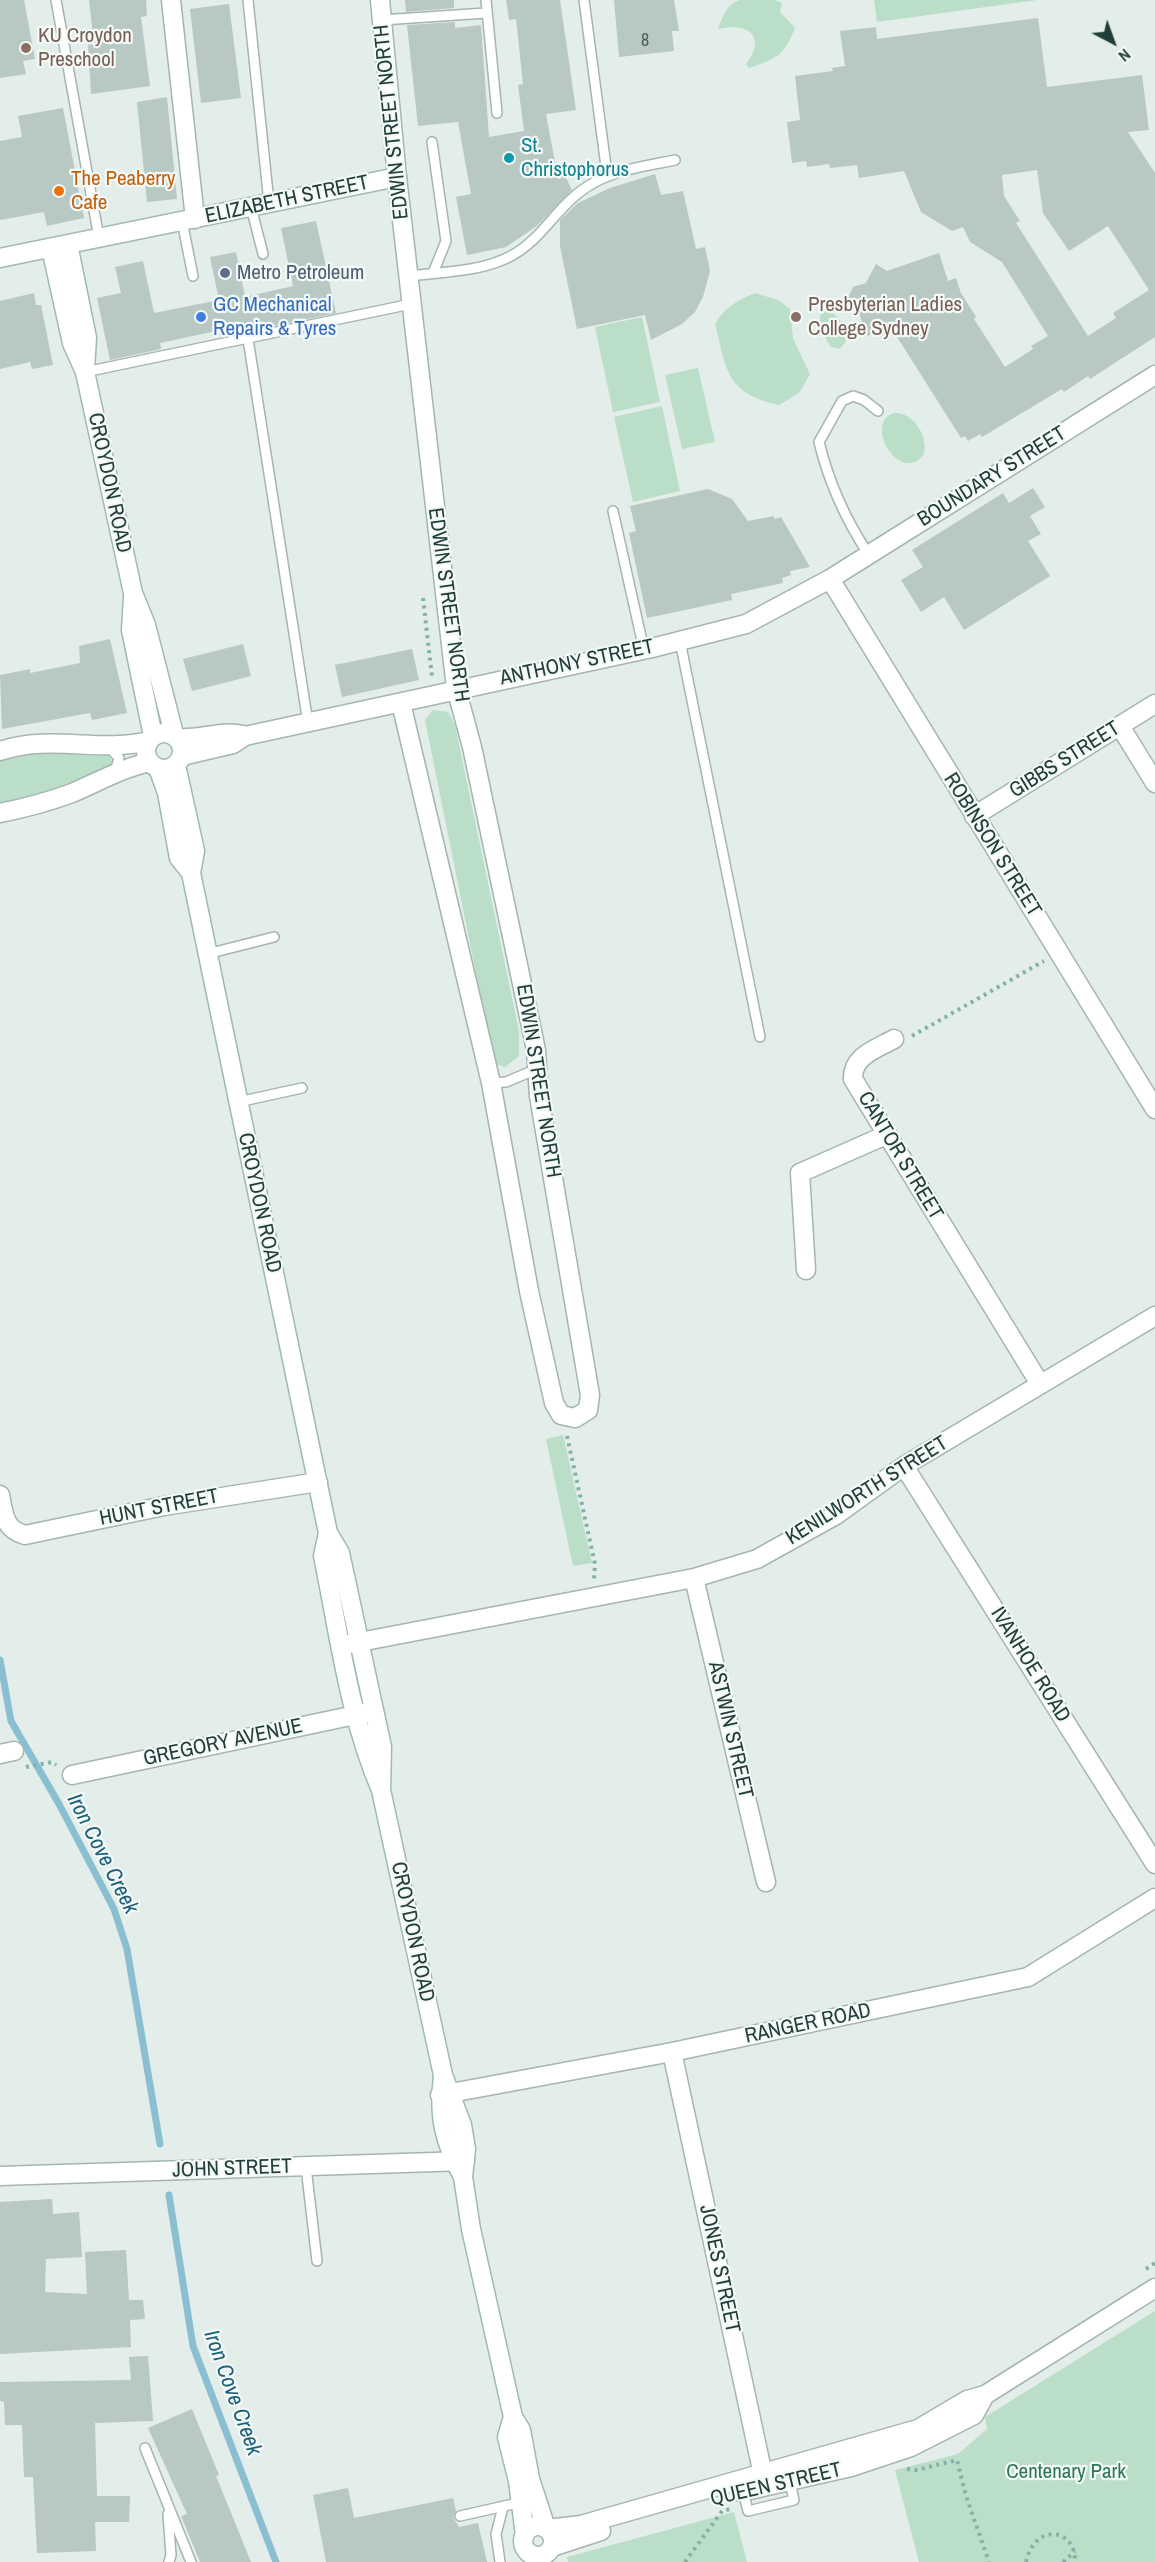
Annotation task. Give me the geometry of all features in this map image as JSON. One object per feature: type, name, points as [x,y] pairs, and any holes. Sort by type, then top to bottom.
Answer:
[{"type":"street","points":[[171,0],[189,220]]},
{"type":"street","name":"EDWIN STREET NORTH","points":[[380,0],[411,304],[456,688],[475,759],[537,1050],[537,1069],[590,1395],[588,1410],[582,1415],[568,1418],[561,1415]]},
{"type":"street","name":"ELIZABETH STREET","points":[[0,258],[397,177]]},
{"type":"street","name":"CROYDON ROAD","points":[[60,246],[87,338],[85,372],[133,593],[146,625],[169,754],[195,851],[191,873],[328,1533],[340,1553],[382,1747],[381,1790]]},
{"type":"street","name":"BOUNDARY STREET","points":[[830,579],[1155,375]]},
{"type":"street","name":"ANTHONY STREET","points":[[0,813],[32,806],[122,769],[169,754],[198,738],[230,732],[245,736],[308,723],[401,703],[456,688],[644,650],[746,624],[830,579]]},
{"type":"street","name":"ROBINSON STREET","points":[[830,579],[1155,1109]]},
{"type":"street","name":"CROYDON ROAD","points":[[133,593],[131,630],[151,739],[146,752],[169,754]]},
{"type":"street","points":[[401,703],[491,1083],[529,1291],[554,1403],[561,1415]]},
{"type":"street","name":"GIBBS STREET","points":[[974,816],[1155,705]]},
{"type":"street","points":[[1120,726],[1155,783]]},
{"type":"street","points":[[0,751],[58,742],[127,746],[151,739],[163,732],[169,754]]},
{"type":"street","name":"CANTOR STREET","points":[[894,1039],[860,1058],[853,1070],[853,1079],[1040,1384]]},
{"type":"street","points":[[806,1270],[800,1173],[886,1135]]},
{"type":"street","name":"KENILWORTH STREET","points":[[342,1646],[694,1578],[757,1559],[836,1515],[904,1466],[1155,1316]]},
{"type":"street","name":"IVANHOE ROAD","points":[[904,1466],[1155,1864]]},
{"type":"street","name":"HUNT STREET","points":[[0,1495],[6,1523],[12,1531],[25,1535],[164,1506],[318,1482]]},
{"type":"street","name":"CROYDON ROAD","points":[[328,1533],[323,1556],[364,1751],[381,1790],[446,2094],[462,2126],[461,2167],[471,2229],[513,2417],[521,2430],[530,2479],[520,2503],[525,2535]]},
{"type":"street","name":"ASTWIN STREET","points":[[694,1578],[766,1882]]},
{"type":"street","name":"GREGORY AVENUE","points":[[72,1776],[374,1711]]},
{"type":"street","name":"RANGER ROAD","points":[[446,2094],[672,2052],[1028,1977],[1155,1898]]},
{"type":"street","name":"JONES STREET","points":[[672,2052],[764,2480]]},
{"type":"street","name":"JOHN STREET","points":[[0,2176],[306,2167],[461,2167]]},
{"type":"street","name":"QUEEN STREET","points":[[547,2529],[581,2525],[764,2480],[918,2429],[967,2400],[985,2395],[1155,2288]]},
{"type":"street","name":"QUEEN STREET","points":[[550,2554],[581,2537],[736,2493],[764,2480],[790,2483],[911,2447],[974,2415],[985,2395]]},
{"type":"street","name":"CROYDON ROAD","points":[[520,2503],[547,2529]]},
{"type":"street","points":[[536,2526],[547,2529],[553,2537],[550,2554],[530,2558],[524,2545],[525,2535],[536,2526]]},
{"type":"lane","points":[[56,0],[99,238]]},
{"type":"lane","points":[[248,0],[264,254]]},
{"type":"lane","points":[[486,0],[497,113]]},
{"type":"lane","points":[[584,0],[607,174]]},
{"type":"lane","points":[[382,20],[486,13]]},
{"type":"lane","points":[[432,142],[446,241],[433,273]]},
{"type":"lane","points":[[409,276],[469,269],[511,256],[532,242],[579,192],[607,174],[675,160]]},
{"type":"lane","points":[[189,220],[193,276]]},
{"type":"lane","points":[[85,372],[411,304]]},
{"type":"lane","points":[[248,339],[308,723]]},
{"type":"lane","points":[[869,555],[847,522],[826,468],[819,442],[842,401],[853,396],[864,400],[878,411]]},
{"type":"lane","points":[[613,511],[644,650]]},
{"type":"lane","points":[[680,641],[760,1037]]},
{"type":"lane","points":[[106,745],[119,758],[112,775]]},
{"type":"lane","points":[[207,954],[274,937]]},
{"type":"lane","points":[[491,1083],[506,1082],[537,1069]]},
{"type":"lane","points":[[238,1102],[302,1088]]},
{"type":"lane","points":[[306,2167],[317,2261]]},
{"type":"lane","points":[[145,2448],[191,2562]]},
{"type":"lane","points":[[736,2493],[748,2511],[794,2500],[790,2483]]},
{"type":"lane","points":[[460,2516],[520,2503]]},
{"type":"lane","points":[[500,2562],[496,2534],[520,2503]]},
{"type":"lane","points":[[168,2504],[171,2555],[169,2562]]},
{"type":"path","points":[[423,589],[433,683]]},
{"type":"path","points":[[894,1039],[912,1037],[1059,953]]},
{"type":"path","points":[[561,1415],[595,1564],[592,1597]]},
{"type":"path","points":[[23,1768],[52,1762]]},
{"type":"path","points":[[1136,2276],[1155,2263]]},
{"type":"path","points":[[900,2469],[916,2470],[957,2460],[966,2496],[989,2562]]},
{"type":"path","points":[[685,2562],[722,2511],[735,2508],[736,2493]]},
{"type":"path","points":[[1026,2562],[1034,2540],[1044,2535],[1057,2535],[1067,2541],[1075,2551],[1075,2562]]},
{"type":"path","points":[[1063,2562],[1075,2551]]},
{"type":"green space","points":[[739,0],[775,0],[782,3],[780,12],[795,28],[783,51],[773,59],[749,68],[746,64],[755,45],[751,33],[738,27],[718,29],[728,8]]},
{"type":"green space","points":[[874,0],[1037,0],[877,22]]},
{"type":"green space","points":[[755,293],[778,300],[790,309],[793,339],[810,374],[800,392],[779,405],[748,394],[732,378],[715,324],[732,305]]},
{"type":"green space","points":[[829,309],[843,324],[846,341],[840,349],[831,347],[821,331],[820,315]]},
{"type":"green space","points":[[642,317],[660,402],[613,412],[595,327]]},
{"type":"green space","points":[[698,368],[715,442],[682,449],[665,375]]},
{"type":"green space","points":[[662,406],[680,491],[633,502],[614,417]]},
{"type":"green space","points":[[894,413],[908,416],[922,433],[924,454],[915,462],[905,463],[896,458],[888,450],[883,439],[882,429],[885,419]]},
{"type":"green space","points":[[433,710],[448,712],[455,725],[519,1031],[519,1056],[505,1067],[494,1063],[425,720]]},
{"type":"green space","points":[[47,751],[107,753],[112,760],[109,768],[47,795],[0,805],[0,761]]},
{"type":"green space","points":[[563,1435],[592,1563],[573,1566],[546,1439]]},
{"type":"green space","name":"Centenary Park","points":[[1155,2311],[1155,2562],[919,2562],[895,2470],[958,2454],[987,2429],[985,2417]]},
{"type":"green space","points":[[734,2512],[747,2562],[568,2562],[567,2557]]},
{"type":"building","points":[[0,0],[24,0],[35,59],[23,61],[26,74],[0,78]]},
{"type":"building","points":[[89,0],[146,0],[147,16],[141,17],[150,86],[91,94],[88,45],[94,44]]},
{"type":"building","points":[[405,0],[454,0],[454,8],[406,12]]},
{"type":"building","points":[[506,0],[560,0],[576,110],[546,114],[558,179],[561,179],[561,168],[572,190],[537,226],[506,247],[467,255],[456,197],[471,194],[458,122],[418,126],[407,25],[455,22],[455,28],[481,25],[489,137],[524,131],[518,85],[523,84],[516,19],[509,20]]},
{"type":"building","points":[[614,0],[674,0],[679,31],[672,31],[674,51],[619,57]]},
{"type":"building","points":[[229,4],[241,98],[201,103],[190,9]]},
{"type":"building","points":[[1038,18],[1047,87],[1142,75],[1149,130],[1128,132],[1155,173],[1155,337],[1090,379],[1088,376],[1064,392],[1062,389],[982,437],[980,434],[968,441],[965,436],[961,438],[894,332],[881,337],[875,333],[867,336],[856,304],[847,300],[853,287],[866,283],[876,264],[887,271],[939,253],[948,281],[956,278],[961,293],[976,317],[974,319],[1005,367],[1033,349],[1031,346],[1048,336],[1002,262],[970,242],[963,227],[952,231],[921,212],[904,171],[859,178],[857,165],[830,168],[829,164],[807,167],[806,161],[792,163],[787,122],[800,120],[795,76],[833,71],[832,68],[845,66],[840,31],[876,27],[877,39]],"holes":[[[1037,170],[1043,213],[1069,251],[1108,226],[1149,290],[1113,313],[1116,318],[1088,336],[1016,223],[1020,221],[1004,196],[1002,175]]]},
{"type":"building","points":[[167,97],[177,199],[147,202],[137,102]]},
{"type":"building","points":[[63,108],[84,218],[47,226],[44,212],[0,220],[0,141],[22,137],[18,116]]},
{"type":"building","points":[[655,174],[661,195],[683,191],[696,249],[705,247],[710,271],[703,297],[695,312],[682,324],[651,340],[645,315],[577,329],[560,246],[560,220],[578,203],[610,188]]},
{"type":"building","points":[[316,221],[336,313],[250,331],[249,324],[160,343],[161,349],[110,360],[97,298],[121,293],[115,267],[143,261],[154,313],[219,300],[210,257],[236,252],[245,297],[293,286],[281,228]]},
{"type":"building","points":[[34,293],[36,305],[41,305],[53,365],[32,369],[30,362],[0,369],[0,301]]},
{"type":"building","points":[[1033,488],[1045,507],[1030,516],[1041,534],[1028,541],[1050,576],[964,630],[944,597],[921,612],[901,580],[923,567],[912,550],[1003,493],[1009,503]]},
{"type":"building","points":[[708,489],[732,499],[748,521],[774,516],[774,519],[781,517],[810,567],[790,571],[791,575],[782,578],[783,583],[731,594],[732,600],[647,618],[629,533],[636,531],[630,506]]},
{"type":"building","points":[[110,639],[127,713],[92,720],[90,713],[2,729],[0,675],[30,669],[30,673],[80,663],[79,646]]},
{"type":"building","points":[[243,644],[251,676],[192,691],[183,659]]},
{"type":"building","points":[[412,649],[419,680],[342,697],[335,665]]},
{"type":"building","points":[[52,2199],[53,2214],[79,2212],[82,2257],[46,2259],[45,2292],[87,2294],[85,2252],[126,2250],[129,2300],[143,2300],[145,2319],[130,2320],[131,2347],[0,2354],[0,2202]]},
{"type":"building","points":[[148,2356],[153,2421],[95,2423],[97,2496],[130,2496],[129,2522],[95,2522],[96,2551],[37,2553],[33,2477],[24,2477],[22,2425],[5,2425],[4,2402],[0,2401],[0,2382],[131,2380],[129,2357]]},
{"type":"building","points":[[192,2409],[251,2562],[200,2562],[181,2516],[187,2514],[148,2428]]},
{"type":"building","points":[[348,2488],[354,2518],[453,2498],[456,2511],[453,2517],[459,2527],[478,2523],[487,2562],[326,2562],[313,2495]]},
{"type":"waterway","name":"Iron Cove Creek","points":[[0,1660],[11,1721],[59,1804],[114,1909],[127,1949],[160,2144]]},
{"type":"waterway","name":"Iron Cove Creek","points":[[169,2195],[193,2346],[276,2562]]},
{"type":"place","name":"KU Croydon Preschool","points":[[26,48]]},
{"type":"place","name":"St. Christophorus","points":[[509,158]]},
{"type":"place","name":"The Peaberry Cafe","points":[[59,191]]},
{"type":"place","name":"Metro Petroleum","points":[[225,273]]},
{"type":"place","name":"GC Mechanical Repairs & Tyres","points":[[201,317]]},
{"type":"place","name":"Presbyterian Ladies College Sydney","points":[[796,317]]}]
